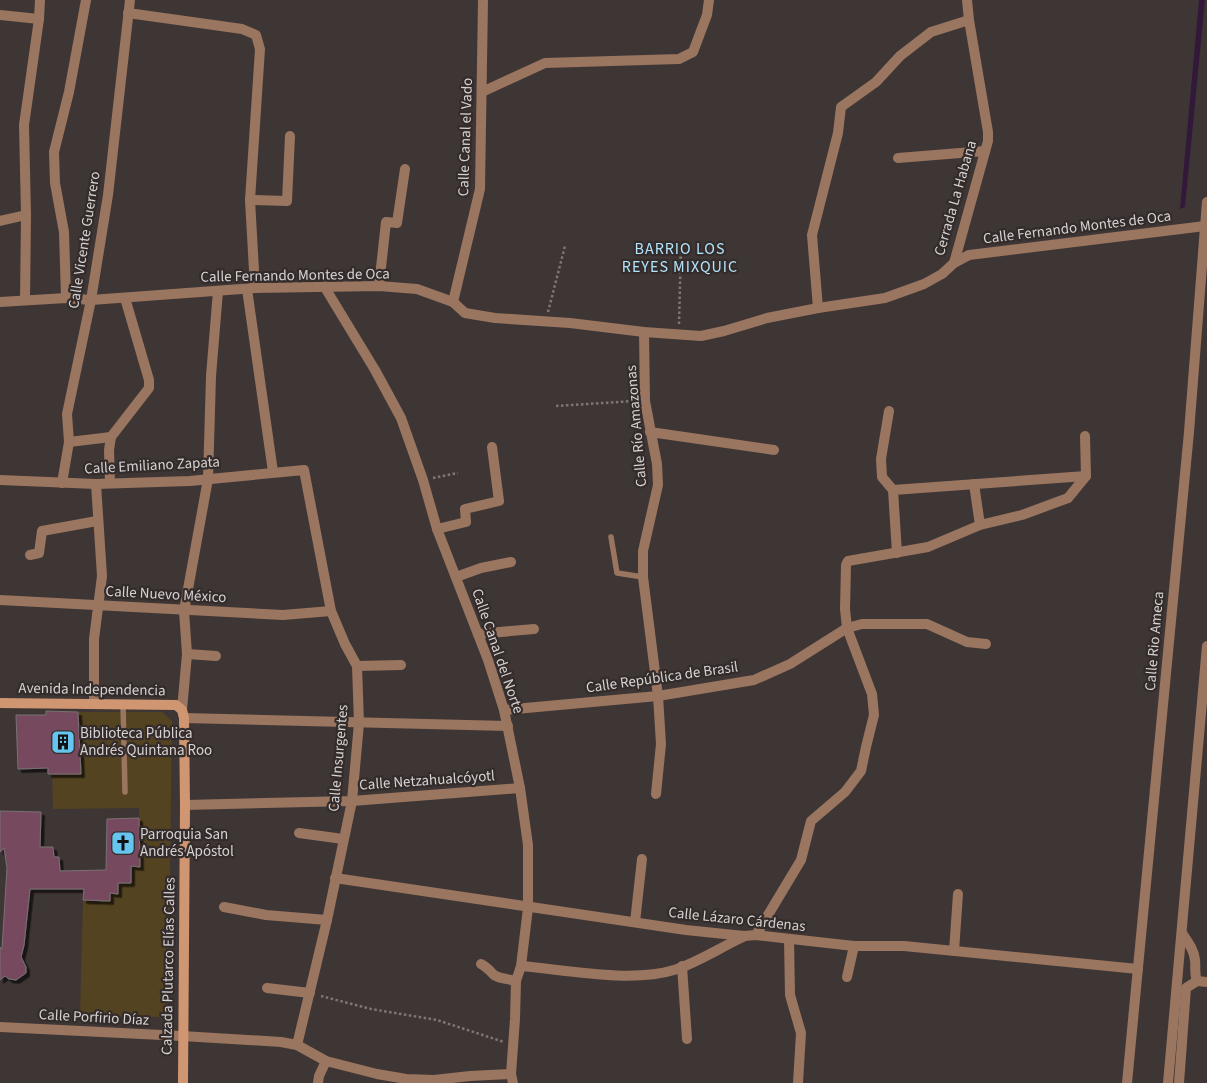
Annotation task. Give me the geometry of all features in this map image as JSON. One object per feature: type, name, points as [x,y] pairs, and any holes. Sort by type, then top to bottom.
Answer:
[{"type":"main road","name":"Avenida Independencia","points":[[0,702],[176,705],[183,714]]},
{"type":"main road","name":"Calzada Plutarco Elías Calles","points":[[183,714],[185,805],[183,1083]]},
{"type":"street","points":[[24,300],[26,214],[24,125],[40,0]]},
{"type":"street","points":[[66,298],[64,232],[55,183],[54,152],[69,92],[86,0]]},
{"type":"street","name":"Calle Vicente Guerrero","points":[[62,483],[69,442],[67,414],[91,300],[108,195],[130,0]]},
{"type":"street","name":"Calle Canal el Vado","points":[[453,302],[480,189],[483,0]]},
{"type":"street","points":[[482,92],[545,63],[679,59],[693,52],[707,15],[709,0]]},
{"type":"street","name":"Cerrada La Habana","points":[[644,332],[701,336],[724,332],[767,318],[885,298],[924,284],[942,274],[954,264],[988,141],[967,0]]},
{"type":"street","points":[[128,13],[242,30],[256,36],[260,49],[250,200],[251,289],[273,472]]},
{"type":"street","points":[[0,16],[39,19]]},
{"type":"street","points":[[818,308],[812,234],[838,132],[841,107],[876,82],[900,56],[931,32],[969,20]]},
{"type":"street","points":[[250,200],[287,201],[290,136]]},
{"type":"street","points":[[898,158],[985,151]]},
{"type":"street","points":[[379,286],[386,222],[397,223],[405,169]]},
{"type":"street","name":"Calle Rio Ameca","points":[[1127,1083],[1189,432],[1207,202]]},
{"type":"street","points":[[0,221],[26,214]]},
{"type":"street","name":"Calle Fernando Montes de Oca","points":[[954,264],[969,255],[1205,226]]},
{"type":"street","name":"Calle Canal del Norte","points":[[324,286],[375,370],[401,418],[423,480],[437,530],[488,660],[508,726],[520,788],[528,845],[528,908],[521,966],[516,981],[516,1019],[512,1045],[512,1079]]},
{"type":"street","name":"Calle Fernando Montes de Oca","points":[[0,302],[66,298],[91,300],[251,289],[379,286],[416,289],[453,302],[465,313],[495,318],[546,323],[570,323],[644,332]]},
{"type":"street","name":"Calzada Plutarco Elías Calles","points":[[183,714],[187,654],[184,611],[208,479],[211,376],[218,291]]},
{"type":"street","points":[[110,483],[109,450],[111,437],[149,388],[149,380],[125,298]]},
{"type":"street","name":"Calle Río Amazonas","points":[[644,332],[645,400],[657,464],[658,484],[643,551],[643,576],[658,696],[661,744],[656,794]]},
{"type":"street","points":[[889,411],[881,459],[882,477],[893,490],[897,553]]},
{"type":"street","points":[[650,432],[774,450]]},
{"type":"street","points":[[756,935],[801,860],[811,821],[845,792],[860,771],[874,715],[872,694],[847,628],[846,565],[848,561],[928,547],[980,525],[1022,515],[1068,498],[1086,476],[1084,436]]},
{"type":"street","points":[[69,442],[111,437]]},
{"type":"street","points":[[437,530],[466,522],[465,509],[499,500],[492,447]]},
{"type":"street","name":"Calle Emiliano Zapata","points":[[0,480],[96,484],[208,479],[304,470]]},
{"type":"street","name":"Calle Insurgentes","points":[[297,1044],[327,920],[352,801],[359,723],[357,666],[344,644],[331,611],[304,470]]},
{"type":"street","points":[[893,490],[1086,476]]},
{"type":"street","points":[[94,703],[94,639],[102,576],[96,484]]},
{"type":"street","points":[[974,484],[980,525]]},
{"type":"street","points":[[30,555],[39,552],[42,531],[97,521]]},
{"type":"street","points":[[456,577],[481,568],[510,562]]},
{"type":"street","name":"Calle Nuevo México","points":[[0,600],[283,615],[331,611]]},
{"type":"street","name":"Calle República de Brasil","points":[[504,710],[658,696],[754,680],[790,664],[847,628],[862,624],[927,624],[967,642],[986,644]]},
{"type":"street","points":[[478,634],[534,629]]},
{"type":"street","points":[[1168,1083],[1207,646]]},
{"type":"street","points":[[187,654],[216,656]]},
{"type":"street","points":[[357,666],[401,665]]},
{"type":"street","points":[[183,714],[359,723],[508,726]]},
{"type":"street","name":"Calle Netzahualcóyotl","points":[[185,805],[352,801],[520,788]]},
{"type":"street","points":[[299,833],[343,839]]},
{"type":"street","points":[[635,922],[642,859]]},
{"type":"street","name":"Calle Lázaro Cárdenas","points":[[335,878],[686,930],[744,936],[756,935],[854,946],[904,946],[1138,969]]},
{"type":"street","points":[[954,951],[958,894]]},
{"type":"street","points":[[224,907],[266,915],[327,920]]},
{"type":"street","points":[[1182,933],[1192,948],[1195,959],[1195,976],[1202,981]]},
{"type":"street","points":[[521,966],[627,975],[663,972],[675,970],[744,936]]},
{"type":"street","points":[[789,939],[790,995],[801,1033],[798,1083]]},
{"type":"street","points":[[847,978],[854,946]]},
{"type":"street","points":[[481,964],[501,978],[516,981]]},
{"type":"street","points":[[682,966],[687,1039]]},
{"type":"street","points":[[1179,1083],[1186,988],[1202,981]]},
{"type":"street","points":[[267,988],[310,993]]},
{"type":"street","name":"Calle Porfirio Díaz","points":[[0,1028],[182,1036],[297,1044],[326,1061],[377,1074],[434,1080],[470,1076],[512,1079]]},
{"type":"street","points":[[318,1083],[326,1061]]},
{"type":"lane","points":[[611,537],[616,573],[643,576]]},
{"type":"lane","points":[[123,704],[125,792]]},
{"type":"path","points":[[678,334],[681,243]]},
{"type":"path","points":[[546,323],[565,246]]},
{"type":"path","points":[[556,406],[645,400]]},
{"type":"path","points":[[423,480],[458,472]]},
{"type":"path","points":[[310,993],[353,1005],[437,1020],[512,1045]]},
{"type":"shaded area","points":[[1199,0],[1205,0],[1185,207],[1180,209]]},
{"type":"shaded area","points":[[78,712],[162,712],[172,721],[168,1017],[80,1016],[83,900],[109,901],[110,893],[117,894],[118,883],[131,883],[131,866],[140,866],[139,808],[53,809],[52,774],[81,774]]},
{"type":"building","points":[[46,711],[78,712],[81,774],[48,774],[48,768],[18,769],[16,715],[46,715]]},
{"type":"building","points":[[0,811],[41,812],[40,847],[53,847],[54,857],[59,857],[60,871],[106,870],[107,819],[139,818],[140,867],[131,866],[131,883],[118,883],[118,894],[110,893],[110,901],[83,900],[84,889],[30,889],[21,957],[26,967],[26,973],[16,980],[5,976],[0,980],[0,947],[2,949],[7,868],[4,848],[0,852]]},
{"type":"place","name":"Biblioteca Pública Andrés Quintana Roo","points":[[63,742]]},
{"type":"place","name":"Parroquia San Andrés Apóstol","points":[[123,843]]},
{"type":"district","name":"BARRIO LOS REYES MIXQUIC","points":[[680,257]]}]
